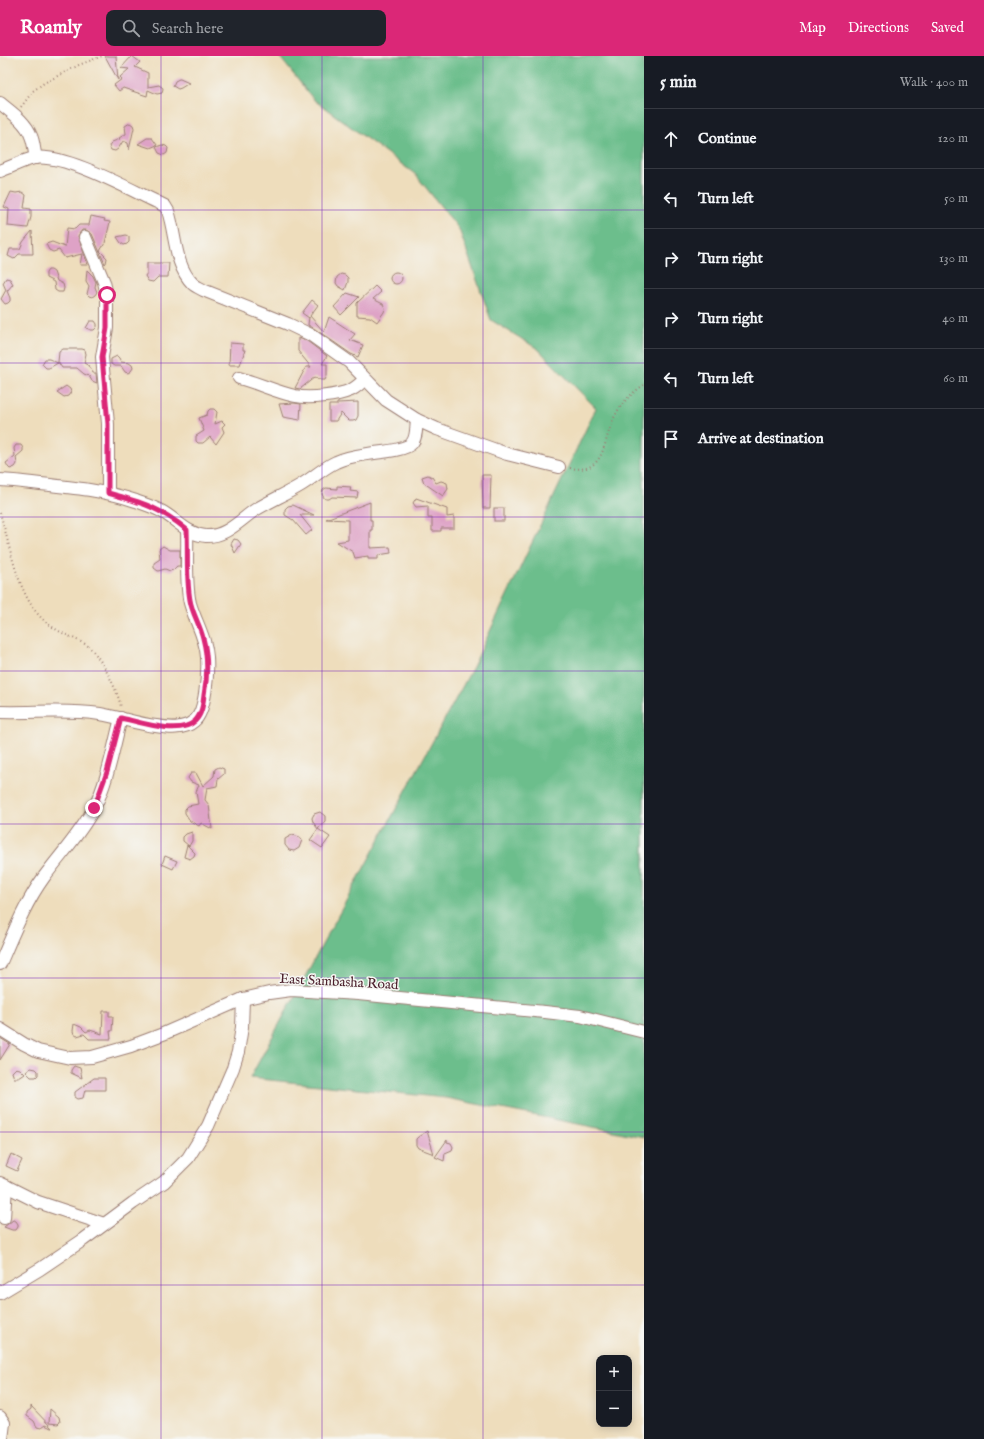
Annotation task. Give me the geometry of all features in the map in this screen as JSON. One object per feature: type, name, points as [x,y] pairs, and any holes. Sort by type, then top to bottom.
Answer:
[{"type":"street","points":[[0,103],[28,129],[32,137],[36,158]]},
{"type":"street","points":[[0,171],[36,158],[51,159],[86,168],[165,206],[170,217],[177,255],[185,272],[193,284],[203,290],[288,324],[311,335],[349,362],[386,400],[418,420],[443,431],[507,454],[559,467]]},
{"type":"street","points":[[85,237],[104,282],[107,295],[107,328],[102,357],[108,424],[108,493]]},
{"type":"street","points":[[239,378],[256,382],[295,396],[306,398],[350,390],[358,386],[365,378]]},
{"type":"street","points":[[0,480],[108,493],[137,501],[161,510],[187,530],[204,536],[213,536],[225,532],[255,510],[301,485],[324,468],[337,461],[355,456],[384,452],[405,447],[412,443],[415,437],[418,420]]},
{"type":"street","points":[[0,712],[74,712],[100,714],[152,726],[171,728],[185,726],[195,721],[201,711],[207,681],[207,656],[203,636],[190,602],[188,586],[187,530]]},
{"type":"street","points":[[0,964],[14,930],[43,878],[66,849],[94,808],[107,772],[121,718]]},
{"type":"street","name":"East Sambasha Road","points":[[0,1029],[38,1051],[70,1058],[92,1057],[131,1046],[163,1034],[243,1000],[269,993],[291,990],[358,994],[580,1016],[644,1032]]},
{"type":"street","points":[[0,1293],[59,1256],[133,1202],[164,1182],[188,1158],[208,1126],[234,1062],[242,1027],[243,1000]]},
{"type":"street","points":[[4,1218],[3,1184],[38,1202],[104,1224]]},
{"type":"street","points":[[0,1417],[4,1423],[2,1439]]},
{"type":"path","points":[[15,116],[33,91],[38,87],[66,71],[102,56]]},
{"type":"path","points":[[559,467],[586,469],[594,464],[602,455],[609,428],[616,413],[626,400],[644,385]]},
{"type":"path","points":[[0,513],[19,579],[27,599],[37,613],[51,627],[85,644],[92,650],[105,669],[118,694],[121,708],[121,718]]},
{"type":"green space","points":[[279,56],[644,56],[644,1137],[446,1098],[250,1078],[473,667],[596,408],[538,349],[491,320],[459,229],[415,174],[314,100]]},
{"type":"building","points":[[105,56],[116,56],[118,80]]},
{"type":"building","points":[[132,56],[140,62],[135,67],[148,73],[148,87],[159,85],[163,88],[162,93],[157,94],[148,90],[147,96],[123,88],[119,91],[114,85],[122,79],[120,77],[129,69],[121,68]]},
{"type":"building","points":[[179,79],[189,83],[178,89],[173,86],[175,81]]},
{"type":"building","points":[[130,123],[134,128],[129,150],[128,143],[123,141],[118,149],[115,151],[111,150],[109,146],[110,144],[126,134],[125,126]]},
{"type":"building","points":[[147,138],[152,138],[157,145],[150,148],[138,144]]},
{"type":"building","points":[[162,145],[168,148],[167,153],[164,155],[159,153],[156,147]]},
{"type":"building","points":[[11,192],[22,192],[26,195],[24,208],[31,209],[31,217],[28,228],[8,226],[9,209],[4,207]]},
{"type":"building","points":[[91,216],[105,219],[104,221],[110,222],[105,243],[100,251],[107,258],[105,264],[92,234],[86,230],[82,230],[78,236],[88,265],[80,265],[82,254],[65,258],[59,250],[53,252],[49,250],[46,244],[52,242],[65,247],[67,228],[75,229],[79,225],[89,225]]},
{"type":"building","points":[[32,231],[33,254],[19,254],[14,259],[8,256],[10,249],[20,249],[23,242]]},
{"type":"building","points":[[126,235],[129,237],[129,242],[124,245],[117,237]]},
{"type":"building","points":[[147,263],[169,263],[168,277],[158,277],[153,282],[148,281],[145,276],[147,273]]},
{"type":"building","points":[[48,270],[54,272],[57,281],[63,284],[63,292],[58,292],[55,290],[54,282],[46,278],[46,273]]},
{"type":"building","points":[[87,270],[96,282],[95,287],[97,292],[92,297],[87,294],[89,286],[86,281]]},
{"type":"building","points":[[398,272],[401,273],[401,283],[394,284],[391,283],[390,276],[391,273]]},
{"type":"building","points":[[341,274],[348,278],[345,290],[336,283],[337,277]]},
{"type":"building","points":[[6,278],[10,279],[13,284],[7,291],[10,301],[5,304],[1,299],[6,290],[3,283]]},
{"type":"building","points":[[375,286],[381,292],[373,299],[383,304],[385,308],[377,322],[370,317],[357,316],[357,303]]},
{"type":"building","points":[[347,293],[359,297],[341,315],[334,307]]},
{"type":"building","points":[[312,300],[318,305],[310,316],[324,332],[329,317],[355,334],[350,340],[363,345],[358,357],[351,354],[308,325],[309,318],[302,313]]},
{"type":"building","points":[[90,321],[95,321],[97,324],[97,327],[94,330],[86,328]]},
{"type":"building","points":[[298,338],[307,341],[327,356],[322,364],[327,364],[327,376],[325,380],[315,377],[300,389],[295,388],[306,367],[311,367],[298,351]]},
{"type":"building","points":[[230,343],[243,344],[243,350],[245,350],[240,365],[229,365]]},
{"type":"building","points":[[63,349],[85,350],[86,354],[84,363],[89,366],[93,373],[96,373],[97,383],[92,381],[89,376],[77,368],[62,368],[58,362],[59,352]]},
{"type":"building","points":[[117,356],[121,362],[132,365],[133,368],[131,371],[128,373],[125,372],[121,366],[114,366],[111,364],[111,359]]},
{"type":"building","points":[[45,359],[58,363],[46,368],[42,364]]},
{"type":"building","points":[[66,386],[71,392],[68,396],[64,397],[57,392]]},
{"type":"building","points":[[358,402],[358,416],[356,420],[349,421],[341,413],[336,421],[329,421],[329,405]]},
{"type":"building","points":[[279,404],[301,404],[300,420],[283,417]]},
{"type":"building","points":[[210,409],[214,409],[217,412],[215,424],[222,421],[225,424],[222,427],[224,432],[216,444],[210,437],[203,443],[198,443],[196,441],[196,436],[204,431],[199,418],[207,415]]},
{"type":"building","points":[[16,445],[21,445],[23,451],[16,457],[17,464],[15,467],[10,469],[6,463],[15,456],[14,448]]},
{"type":"building","points":[[428,475],[432,477],[436,483],[441,481],[447,483],[448,489],[443,496],[424,483],[422,477]]},
{"type":"building","points":[[482,475],[491,475],[490,508],[483,508]]},
{"type":"building","points":[[337,486],[351,487],[350,491],[358,492],[357,498],[324,498],[322,494],[323,490],[326,488],[337,489]]},
{"type":"building","points":[[416,498],[447,509],[447,517],[454,516],[454,528],[441,528],[441,531],[432,531],[432,518],[428,518],[428,506],[416,507],[413,503]]},
{"type":"building","points":[[370,502],[370,520],[372,520],[372,530],[370,530],[370,548],[390,547],[391,553],[378,555],[378,559],[368,559],[368,556],[355,558],[353,552],[337,542],[348,540],[348,520],[326,519]]},
{"type":"building","points":[[293,505],[314,515],[300,515],[312,530],[306,535],[293,520],[285,515],[285,509],[288,506]]},
{"type":"building","points":[[494,508],[504,508],[504,521],[494,521]]},
{"type":"building","points":[[234,539],[238,540],[241,544],[235,553],[231,544]]},
{"type":"building","points":[[163,546],[170,550],[180,550],[180,566],[177,566],[170,571],[165,569],[158,571],[154,568],[154,563],[160,559],[159,549]]},
{"type":"building","points":[[219,767],[224,769],[224,774],[218,779],[217,786],[207,788],[205,800],[209,805],[212,829],[201,823],[199,826],[190,821],[185,813],[185,809],[188,806],[198,804],[196,792],[199,785],[191,782],[188,778],[191,773],[196,773],[203,786],[214,776],[215,769]]},
{"type":"building","points":[[320,812],[325,816],[325,821],[318,829],[312,818],[314,814]]},
{"type":"building","points":[[318,829],[330,837],[322,848],[310,840]]},
{"type":"building","points":[[192,832],[192,841],[189,846],[183,841],[183,837]]},
{"type":"building","points":[[292,835],[297,836],[302,840],[299,848],[294,851],[289,850],[285,845],[285,839]]},
{"type":"building","points":[[187,845],[195,853],[190,859],[184,857]]},
{"type":"building","points":[[165,856],[177,861],[173,869],[162,864]]},
{"type":"building","points":[[103,1011],[109,1011],[109,1016],[113,1016],[112,1031],[110,1031],[111,1039],[89,1039],[84,1034],[77,1036],[74,1034],[74,1024],[81,1027],[86,1032],[90,1030],[102,1034]]},
{"type":"building","points":[[0,1038],[10,1044],[0,1060]]},
{"type":"building","points":[[74,1066],[80,1068],[82,1078],[71,1073]]},
{"type":"building","points":[[16,1068],[20,1069],[25,1074],[19,1078],[14,1078],[12,1072]]},
{"type":"building","points":[[31,1068],[38,1071],[38,1075],[36,1077],[31,1077],[26,1072]]},
{"type":"building","points":[[94,1078],[105,1078],[105,1090],[85,1090],[83,1098],[78,1099],[75,1097],[75,1092]]},
{"type":"building","points":[[427,1131],[434,1154],[418,1148],[416,1145],[416,1139]]},
{"type":"building","points":[[447,1140],[447,1142],[451,1143],[453,1147],[452,1150],[445,1153],[444,1161],[435,1157]]},
{"type":"building","points":[[11,1154],[22,1160],[17,1171],[6,1166]]},
{"type":"building","points":[[13,1220],[18,1224],[16,1230],[4,1227]]},
{"type":"building","points":[[31,1406],[52,1428],[45,1425],[41,1428],[37,1427],[34,1421],[27,1416],[27,1412],[31,1409]]},
{"type":"building","points":[[50,1409],[59,1417],[60,1422],[58,1424],[49,1423]]},
{"type":"route","points":[[94,808],[107,772],[121,718],[152,726],[171,728],[185,726],[195,721],[201,711],[207,681],[207,656],[203,636],[190,602],[188,586],[187,530],[161,510],[137,501],[108,493],[108,424],[102,357],[107,328],[107,295]]}]
